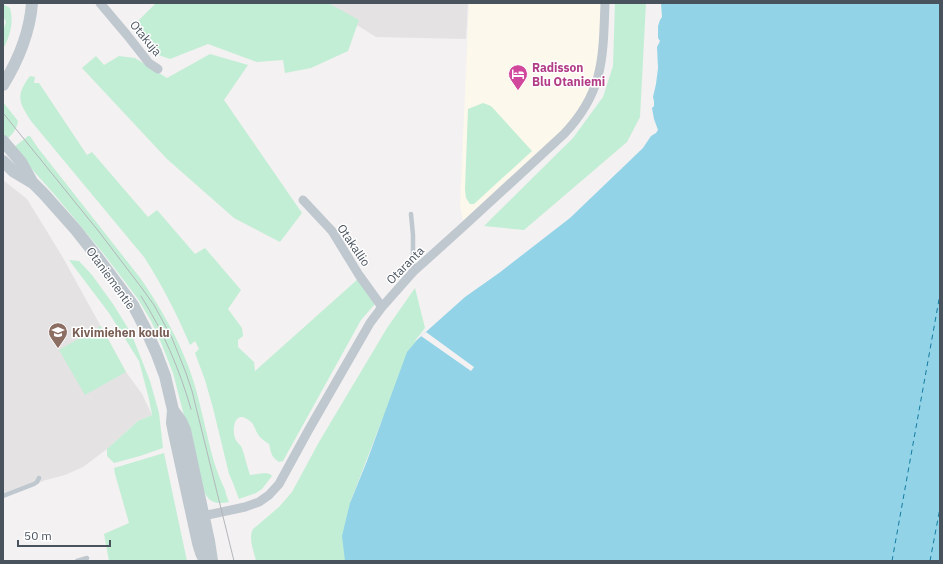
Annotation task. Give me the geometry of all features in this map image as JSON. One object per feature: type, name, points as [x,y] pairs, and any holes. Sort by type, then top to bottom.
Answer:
[{"type":"street","points":[[3,85],[24,42],[32,10],[32,3]]},
{"type":"street","name":"Otakuja","points":[[100,3],[149,63],[158,68]]},
{"type":"street","name":"Otaranta","points":[[198,517],[245,507],[259,502],[269,495],[279,484],[370,323],[382,307],[413,272],[564,134],[575,122],[590,99],[596,87],[600,73],[605,3]]},
{"type":"street","name":"Otaniementie","points":[[3,141],[21,162],[33,183]]},
{"type":"street","name":"Otaniementie","points":[[3,161],[13,171],[33,183],[76,230],[133,305],[145,328],[156,352],[174,410],[182,421],[186,430],[198,517],[201,553],[205,561]]},
{"type":"street","name":"Otakallio","points":[[303,200],[332,231],[359,275],[382,307]]},
{"type":"street","name":"Otaniementie","points":[[198,517],[211,550],[212,561]]},
{"type":"lane","points":[[411,214],[413,235],[413,272]]},
{"type":"lane","points":[[3,496],[34,484],[39,478]]},
{"type":"lane","points":[[78,561],[86,558]]},
{"type":"shaded area","points":[[322,3],[468,3],[466,39],[376,37]]},
{"type":"shaded area","points":[[469,3],[605,3],[602,60],[583,110],[464,226],[460,205]]},
{"type":"shaded area","name":"Kivimiehen koulu","points":[[3,180],[27,199],[62,256],[126,372],[142,394],[152,415],[138,421],[107,449],[83,467],[65,475],[46,480],[3,496]]},
{"type":"green space","points":[[156,3],[328,3],[359,20],[348,51],[311,68],[285,73],[283,60],[257,62],[208,44],[170,59],[153,53],[138,21]]},
{"type":"green space","points":[[615,3],[646,3],[640,117],[627,142],[524,230],[484,226],[573,138],[603,97],[613,66]]},
{"type":"green space","points":[[3,4],[10,8],[12,19],[8,40],[3,49],[3,31],[6,22],[3,16]]},
{"type":"green space","points":[[210,54],[248,65],[224,100],[302,213],[280,242],[234,218],[167,159],[82,68],[96,56],[104,65],[119,56],[135,58],[167,78]]},
{"type":"green space","points":[[30,76],[35,77],[34,83],[39,83],[87,155],[92,152],[148,217],[157,210],[195,254],[205,248],[241,290],[228,309],[242,328],[243,336],[238,340],[238,347],[254,362],[255,371],[358,279],[375,304],[361,320],[283,461],[279,462],[274,458],[269,444],[260,437],[250,421],[243,417],[239,417],[235,422],[234,435],[236,441],[242,448],[250,475],[265,473],[272,476],[262,489],[256,493],[239,499],[229,474],[213,408],[195,353],[199,349],[195,341],[190,345],[169,300],[151,268],[144,257],[31,121],[21,104],[20,99],[22,89]]},
{"type":"green space","points":[[3,102],[18,121],[14,132],[6,140],[3,136]]},
{"type":"green space","points":[[483,103],[491,106],[532,151],[474,204],[470,204],[466,198],[465,189],[468,109]]},
{"type":"green space","points":[[30,136],[141,279],[168,322],[189,368],[214,462],[229,502],[213,502],[207,497],[203,489],[173,373],[151,321],[138,299],[103,253],[13,148]]},
{"type":"green space","points":[[69,260],[79,261],[92,275],[113,304],[131,333],[150,381],[159,413],[163,448],[114,463],[107,456],[107,449],[138,421],[152,415],[149,399],[139,361],[109,313]]},
{"type":"green space","points":[[415,288],[425,328],[414,342],[418,339],[380,425],[350,503],[373,561],[256,561],[251,540],[253,529],[279,507],[292,492],[319,442],[387,328]]},
{"type":"green space","points":[[101,326],[126,372],[85,395],[59,350]]},
{"type":"green space","points":[[164,453],[187,561],[109,561],[104,534],[129,523],[114,468]]},
{"type":"water","points":[[661,3],[940,3],[940,561],[345,561],[342,536],[350,503],[407,352],[418,339],[465,297],[499,273],[570,218],[643,148],[651,136],[658,130],[652,108],[654,106],[653,97],[658,68],[657,47],[660,41],[658,38],[658,26],[662,17]]},
{"type":"pier","points":[[426,332],[474,367],[471,371],[421,336]]},
{"type":"ferry route","points":[[892,561],[940,294]]},
{"type":"ferry route","points":[[930,561],[940,508]]},
{"type":"tram line","points":[[3,113],[100,233],[141,287],[154,305],[172,338],[192,391],[234,561]]},
{"type":"tram line","points":[[141,296],[170,351],[191,409]]},
{"type":"place","name":"Radisson Blu Otaniemi","points":[[518,91]]},
{"type":"place","name":"Kivimiehen koulu","points":[[58,349]]}]
